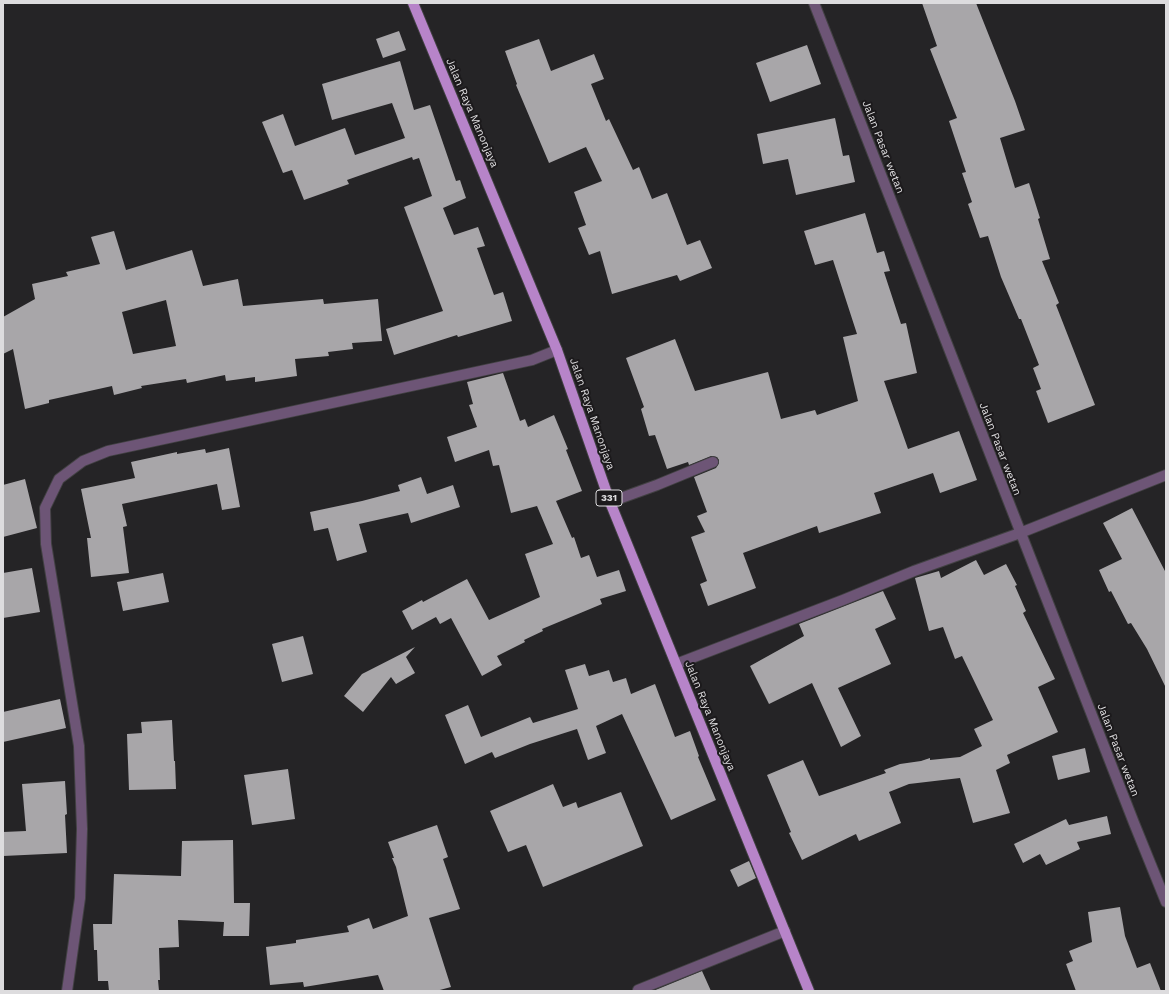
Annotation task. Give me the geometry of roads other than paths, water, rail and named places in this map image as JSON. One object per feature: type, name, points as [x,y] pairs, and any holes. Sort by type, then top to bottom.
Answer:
[{"type":"main road","name":"Jalan Raya Manonjaya","points":[[413,3],[557,350],[610,502],[809,991]]},
{"type":"street","name":"Jalan Pasar wetan","points":[[814,3],[1020,533],[1166,902]]},
{"type":"street","points":[[67,991],[80,898],[82,829],[79,746],[46,544],[45,508],[59,479],[83,461],[108,451],[524,362],[557,350]]},
{"type":"street","points":[[610,502],[713,462]]},
{"type":"street","points":[[676,664],[914,571],[1020,533],[1166,475]]},
{"type":"street","points":[[638,990],[785,931]]}]
